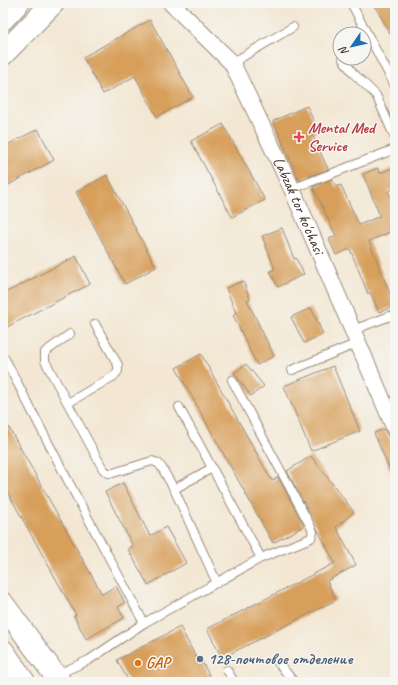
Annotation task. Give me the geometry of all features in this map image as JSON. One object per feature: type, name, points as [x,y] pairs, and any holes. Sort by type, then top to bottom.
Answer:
[{"type":"main road","points":[[3,19],[18,3]]},
{"type":"main road","points":[[3,54],[53,3]]},
{"type":"main road","points":[[3,604],[58,679]]},
{"type":"main road","points":[[3,651],[24,682]]},
{"type":"street","name":"Labzak tor ko'chasi","points":[[171,3],[232,64],[292,189],[395,429]]},
{"type":"lane","points":[[351,3],[395,86]]},
{"type":"lane","points":[[232,64],[293,27]]},
{"type":"lane","points":[[348,66],[353,73],[376,95],[395,138]]},
{"type":"lane","points":[[292,189],[395,149]]},
{"type":"lane","points":[[292,370],[390,316],[395,319]]},
{"type":"lane","points":[[68,403],[114,376],[118,371],[118,365],[95,324]]},
{"type":"lane","points":[[70,334],[45,352],[44,357],[103,469],[108,473],[152,461],[158,463],[174,489],[217,583]]},
{"type":"lane","points":[[5,359],[66,478],[144,623]]},
{"type":"lane","points":[[58,679],[144,623],[261,558],[311,538],[313,532],[312,527],[232,380]]},
{"type":"lane","points":[[179,407],[261,558]]},
{"type":"lane","points":[[174,489],[212,468]]},
{"type":"lane","points":[[276,660],[294,682]]},
{"type":"lane","points":[[227,670],[234,682]]},
{"type":"building","points":[[373,3],[395,3],[395,43],[383,20]]},
{"type":"building","points":[[150,20],[193,97],[157,117],[135,76],[103,94],[83,57]]},
{"type":"building","points":[[307,106],[318,131],[312,134],[328,169],[299,180],[273,121]]},
{"type":"building","points":[[223,124],[265,200],[232,217],[191,141]]},
{"type":"building","points":[[38,129],[54,160],[3,188],[3,147]]},
{"type":"building","points":[[395,167],[395,188],[388,191],[395,208],[391,210],[395,219],[395,230],[369,241],[395,306],[379,312],[370,292],[368,294],[350,249],[336,255],[329,239],[336,236],[313,187],[332,179],[336,187],[341,185],[359,225],[380,216],[363,174],[378,168],[380,173]]},
{"type":"building","points":[[107,175],[156,267],[125,284],[76,192]]},
{"type":"building","points":[[282,228],[294,259],[296,258],[304,274],[278,287],[270,271],[275,269],[262,236]]},
{"type":"building","points":[[76,256],[90,284],[3,329],[3,294]]},
{"type":"building","points":[[243,281],[250,299],[247,300],[274,356],[257,365],[233,315],[236,313],[226,288]]},
{"type":"building","points":[[311,308],[323,334],[304,343],[291,317]]},
{"type":"building","points":[[201,354],[272,481],[278,477],[304,526],[273,543],[176,368]]},
{"type":"building","points":[[246,364],[264,386],[251,396],[234,373]]},
{"type":"building","points":[[333,366],[360,431],[311,451],[284,386]]},
{"type":"building","points":[[3,417],[102,594],[116,586],[125,603],[118,607],[124,618],[86,639],[74,616],[76,615],[3,484]]},
{"type":"building","points":[[384,429],[395,448],[395,482],[374,433]]},
{"type":"building","points":[[311,456],[354,512],[336,527],[356,565],[327,581],[336,600],[222,658],[207,629],[335,563],[287,471]]},
{"type":"building","points":[[123,483],[150,536],[166,527],[186,563],[148,585],[128,549],[133,546],[105,492]]},
{"type":"building","points":[[180,627],[199,663],[202,662],[213,682],[129,682],[117,660]]},
{"type":"place","name":"Mental Med Service","points":[[299,137]]},
{"type":"place","name":"128-почтовое отделение","points":[[200,659]]},
{"type":"place","name":"GAP","points":[[138,663]]}]
